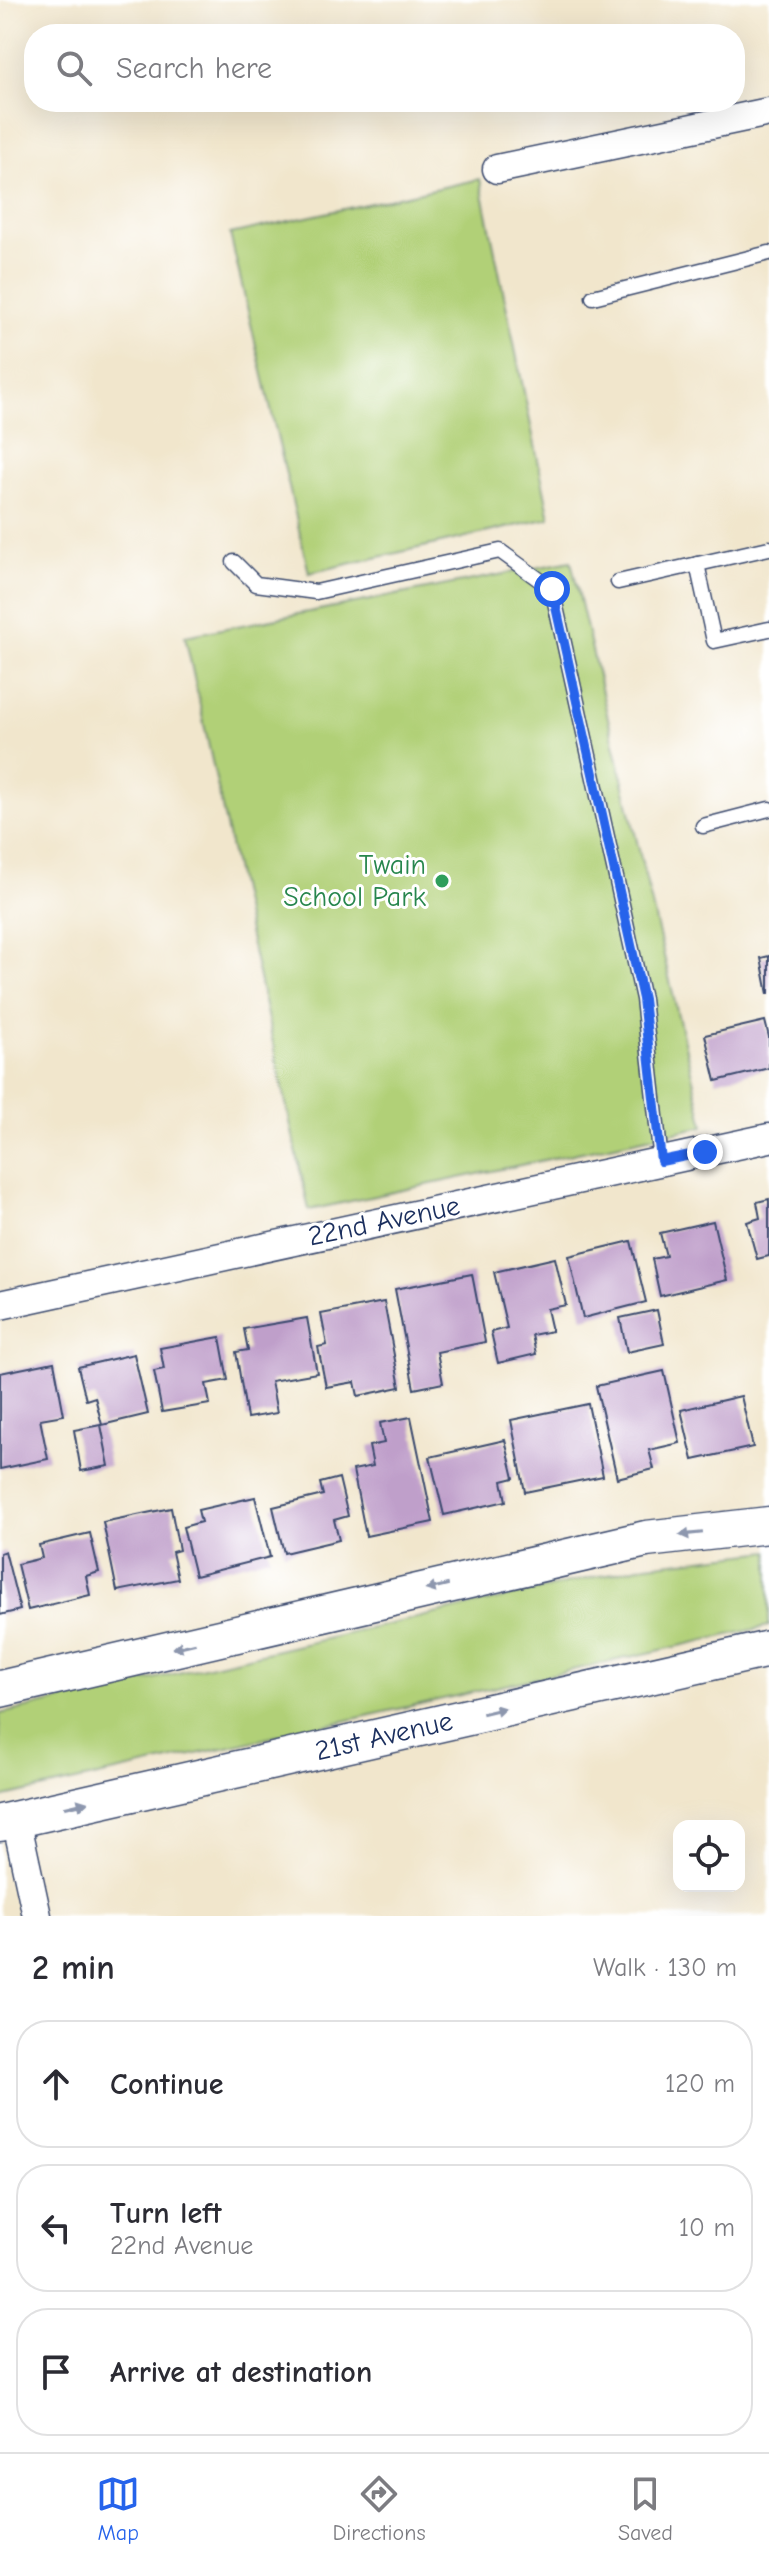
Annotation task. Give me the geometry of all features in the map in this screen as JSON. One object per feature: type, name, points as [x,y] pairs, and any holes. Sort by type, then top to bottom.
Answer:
[{"type":"street","points":[[497,169],[769,112]]},
{"type":"street","name":"22nd Avenue","points":[[0,1305],[769,1138]]},
{"type":"street","points":[[0,1689],[646,1539],[769,1525]]},
{"type":"street","name":"21st Avenue","points":[[8,1821],[769,1649]]},
{"type":"street","points":[[8,1821],[37,1916]]},
{"type":"lane","points":[[593,297],[769,253]]},
{"type":"lane","points":[[618,582],[769,548]]},
{"type":"lane","points":[[234,562],[256,584],[316,592],[500,551],[552,589],[643,999],[661,1161]]},
{"type":"lane","points":[[697,564],[714,641],[769,629]]},
{"type":"lane","points":[[703,826],[769,809]]},
{"type":"green space","points":[[480,179],[550,518],[309,573],[230,234]]},
{"type":"green space","name":"Twain School Park","points":[[571,561],[704,1126],[309,1210],[185,636]]},
{"type":"green space","points":[[769,1551],[769,1626],[0,1798],[0,1714],[647,1565]]},
{"type":"building","points":[[769,956],[769,994],[768,994],[761,958]]},
{"type":"building","points":[[765,1021],[769,1037],[769,1068],[716,1081],[705,1035]]},
{"type":"building","points":[[769,1199],[769,1256],[757,1259],[747,1222],[760,1218],[757,1202]]},
{"type":"building","points":[[713,1221],[727,1280],[660,1296],[652,1259],[666,1256],[660,1233]]},
{"type":"building","points":[[631,1241],[646,1302],[583,1318],[569,1256]]},
{"type":"building","points":[[555,1258],[566,1305],[547,1309],[552,1331],[532,1335],[536,1354],[498,1363],[491,1332],[507,1328],[494,1272]]},
{"type":"building","points":[[472,1274],[485,1342],[437,1352],[443,1383],[414,1389],[395,1289]]},
{"type":"building","points":[[384,1302],[400,1387],[358,1396],[355,1382],[326,1387],[318,1347],[327,1345],[321,1314]]},
{"type":"building","points":[[657,1310],[664,1344],[627,1352],[620,1318]]},
{"type":"building","points":[[307,1318],[317,1373],[271,1381],[277,1413],[247,1418],[236,1352],[248,1350],[244,1329]]},
{"type":"building","points":[[220,1337],[228,1380],[206,1384],[210,1404],[162,1412],[154,1371],[164,1369],[160,1348]]},
{"type":"building","points":[[134,1354],[148,1414],[102,1425],[95,1397],[86,1400],[78,1367]]},
{"type":"building","points":[[54,1362],[64,1415],[40,1419],[48,1459],[0,1469],[0,1373]]},
{"type":"building","points":[[664,1371],[680,1443],[649,1450],[654,1469],[617,1478],[596,1386]]},
{"type":"building","points":[[741,1396],[753,1447],[693,1460],[681,1410]]},
{"type":"building","points":[[588,1404],[603,1476],[525,1492],[511,1420]]},
{"type":"building","points":[[411,1417],[433,1522],[366,1536],[353,1470],[373,1466],[369,1446],[384,1443],[380,1423]]},
{"type":"building","points":[[101,1425],[109,1466],[81,1471],[74,1430]]},
{"type":"building","points":[[505,1440],[514,1478],[502,1481],[506,1501],[444,1515],[430,1457]]},
{"type":"building","points":[[339,1478],[348,1516],[334,1520],[339,1540],[284,1553],[273,1507],[323,1495],[320,1483]]},
{"type":"building","points":[[255,1497],[270,1557],[195,1576],[183,1527],[201,1522],[198,1510]]},
{"type":"building","points":[[171,1508],[179,1550],[172,1552],[178,1579],[117,1591],[103,1522]]},
{"type":"building","points":[[90,1533],[99,1572],[86,1576],[90,1595],[28,1610],[17,1564],[42,1558],[39,1545]]},
{"type":"building","points":[[5,1551],[20,1610],[0,1615],[0,1553]]},
{"type":"place","name":"Twain School Park","points":[[442,881]]},
{"type":"route","points":[[552,589],[643,999],[661,1161],[705,1152]]}]
